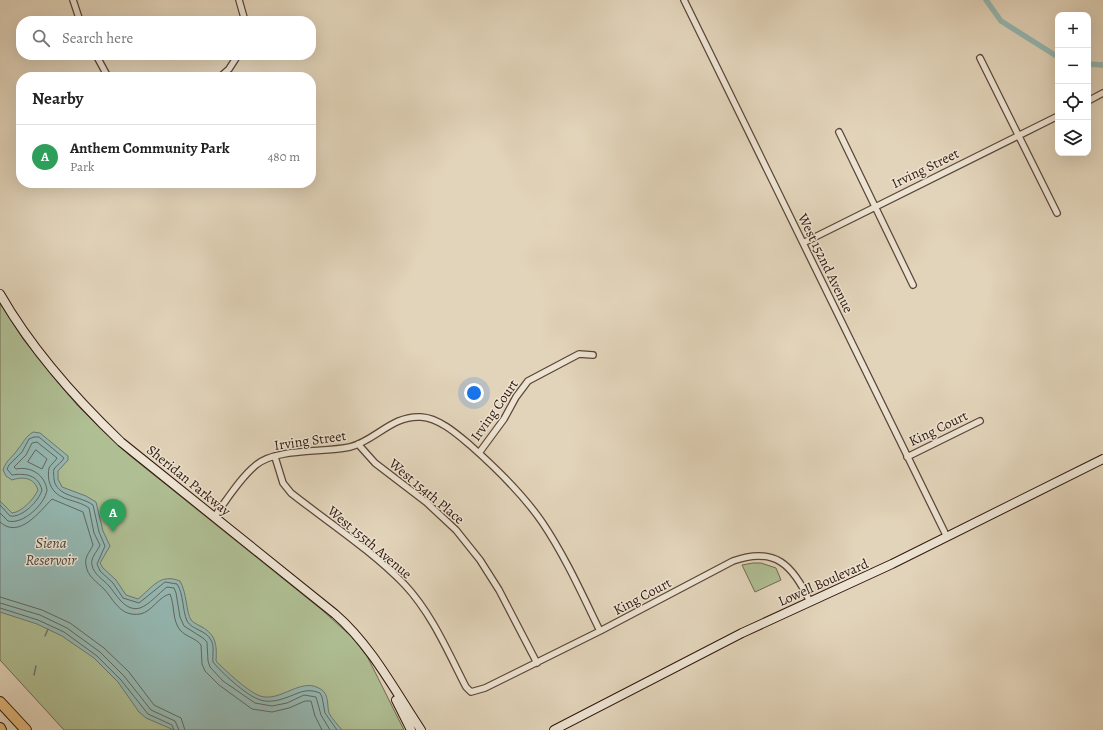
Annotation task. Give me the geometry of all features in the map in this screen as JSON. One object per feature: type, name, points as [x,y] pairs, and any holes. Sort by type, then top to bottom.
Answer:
[{"type":"highway","points":[[0,702],[26,730]]},
{"type":"main road","name":"Sheridan Parkway","points":[[0,294],[43,358],[92,414],[121,442],[343,621],[362,643],[381,669],[421,730]]},
{"type":"main road","name":"Lowell Boulevard","points":[[554,730],[646,681],[946,538],[1103,459]]},
{"type":"main road","name":"Sheridan Parkway","points":[[381,669],[411,730]]},
{"type":"street","points":[[73,0],[78,16]]},
{"type":"street","points":[[238,0],[243,16]]},
{"type":"street","name":"West 152nd Avenue","points":[[684,0],[946,538]]},
{"type":"street","points":[[980,58],[1057,213]]},
{"type":"street","points":[[99,60],[105,72]]},
{"type":"street","points":[[226,72],[235,60]]},
{"type":"street","points":[[1091,100],[1103,94]]},
{"type":"street","name":"Irving Street","points":[[803,243],[1055,118]]},
{"type":"street","points":[[839,132],[913,284]]},
{"type":"street","name":"Irving Court","points":[[479,453],[528,382],[579,354],[593,355]]},
{"type":"street","name":"Irving Street","points":[[214,517],[256,465],[266,459],[335,450],[358,444],[405,418],[422,417],[451,430],[479,453],[513,487],[541,521],[562,554],[600,631]]},
{"type":"street","name":"King Court","points":[[907,457],[980,421]]},
{"type":"street","name":"West 154th Place","points":[[358,444],[375,463],[426,502],[451,525],[480,560],[499,590],[537,663]]},
{"type":"street","name":"West 155th Avenue","points":[[275,457],[283,483],[291,493],[389,570],[406,586],[437,631],[466,687],[471,692]]},
{"type":"street","name":"King Court","points":[[471,692],[485,688],[537,663],[733,561],[759,554],[781,561],[792,570],[810,602]]},
{"type":"green space","points":[[0,303],[23,339],[77,405],[97,425],[129,455],[322,610],[352,637],[367,656],[404,730],[64,730],[0,660]]},
{"type":"green space","points":[[761,563],[776,568],[781,580],[755,592],[742,565]]},
{"type":"water","name":"Siena Reservoir","points":[[33,432],[40,433],[68,456],[68,460],[58,471],[58,479],[62,487],[86,496],[96,502],[103,531],[110,546],[100,563],[103,568],[116,580],[126,595],[138,599],[157,582],[167,579],[180,581],[184,591],[189,617],[195,623],[207,630],[213,637],[216,645],[216,661],[231,675],[243,686],[260,696],[276,696],[299,687],[314,686],[322,690],[326,695],[329,713],[342,730],[174,730],[146,718],[139,712],[118,682],[94,658],[62,636],[37,624],[0,612],[0,501],[12,513],[16,512],[34,497],[38,490],[34,483],[28,479],[21,478],[12,480],[6,476],[3,470],[26,438]]},
{"type":"waterway","points":[[986,0],[1001,21],[1055,55]]},
{"type":"waterway","points":[[1091,64],[1103,65]]},
{"type":"waterway","points":[[45,636],[48,629]]},
{"type":"waterway","points":[[34,675],[36,666]]},
{"type":"place","name":"Anthem Community Park","points":[[113,532]]}]
